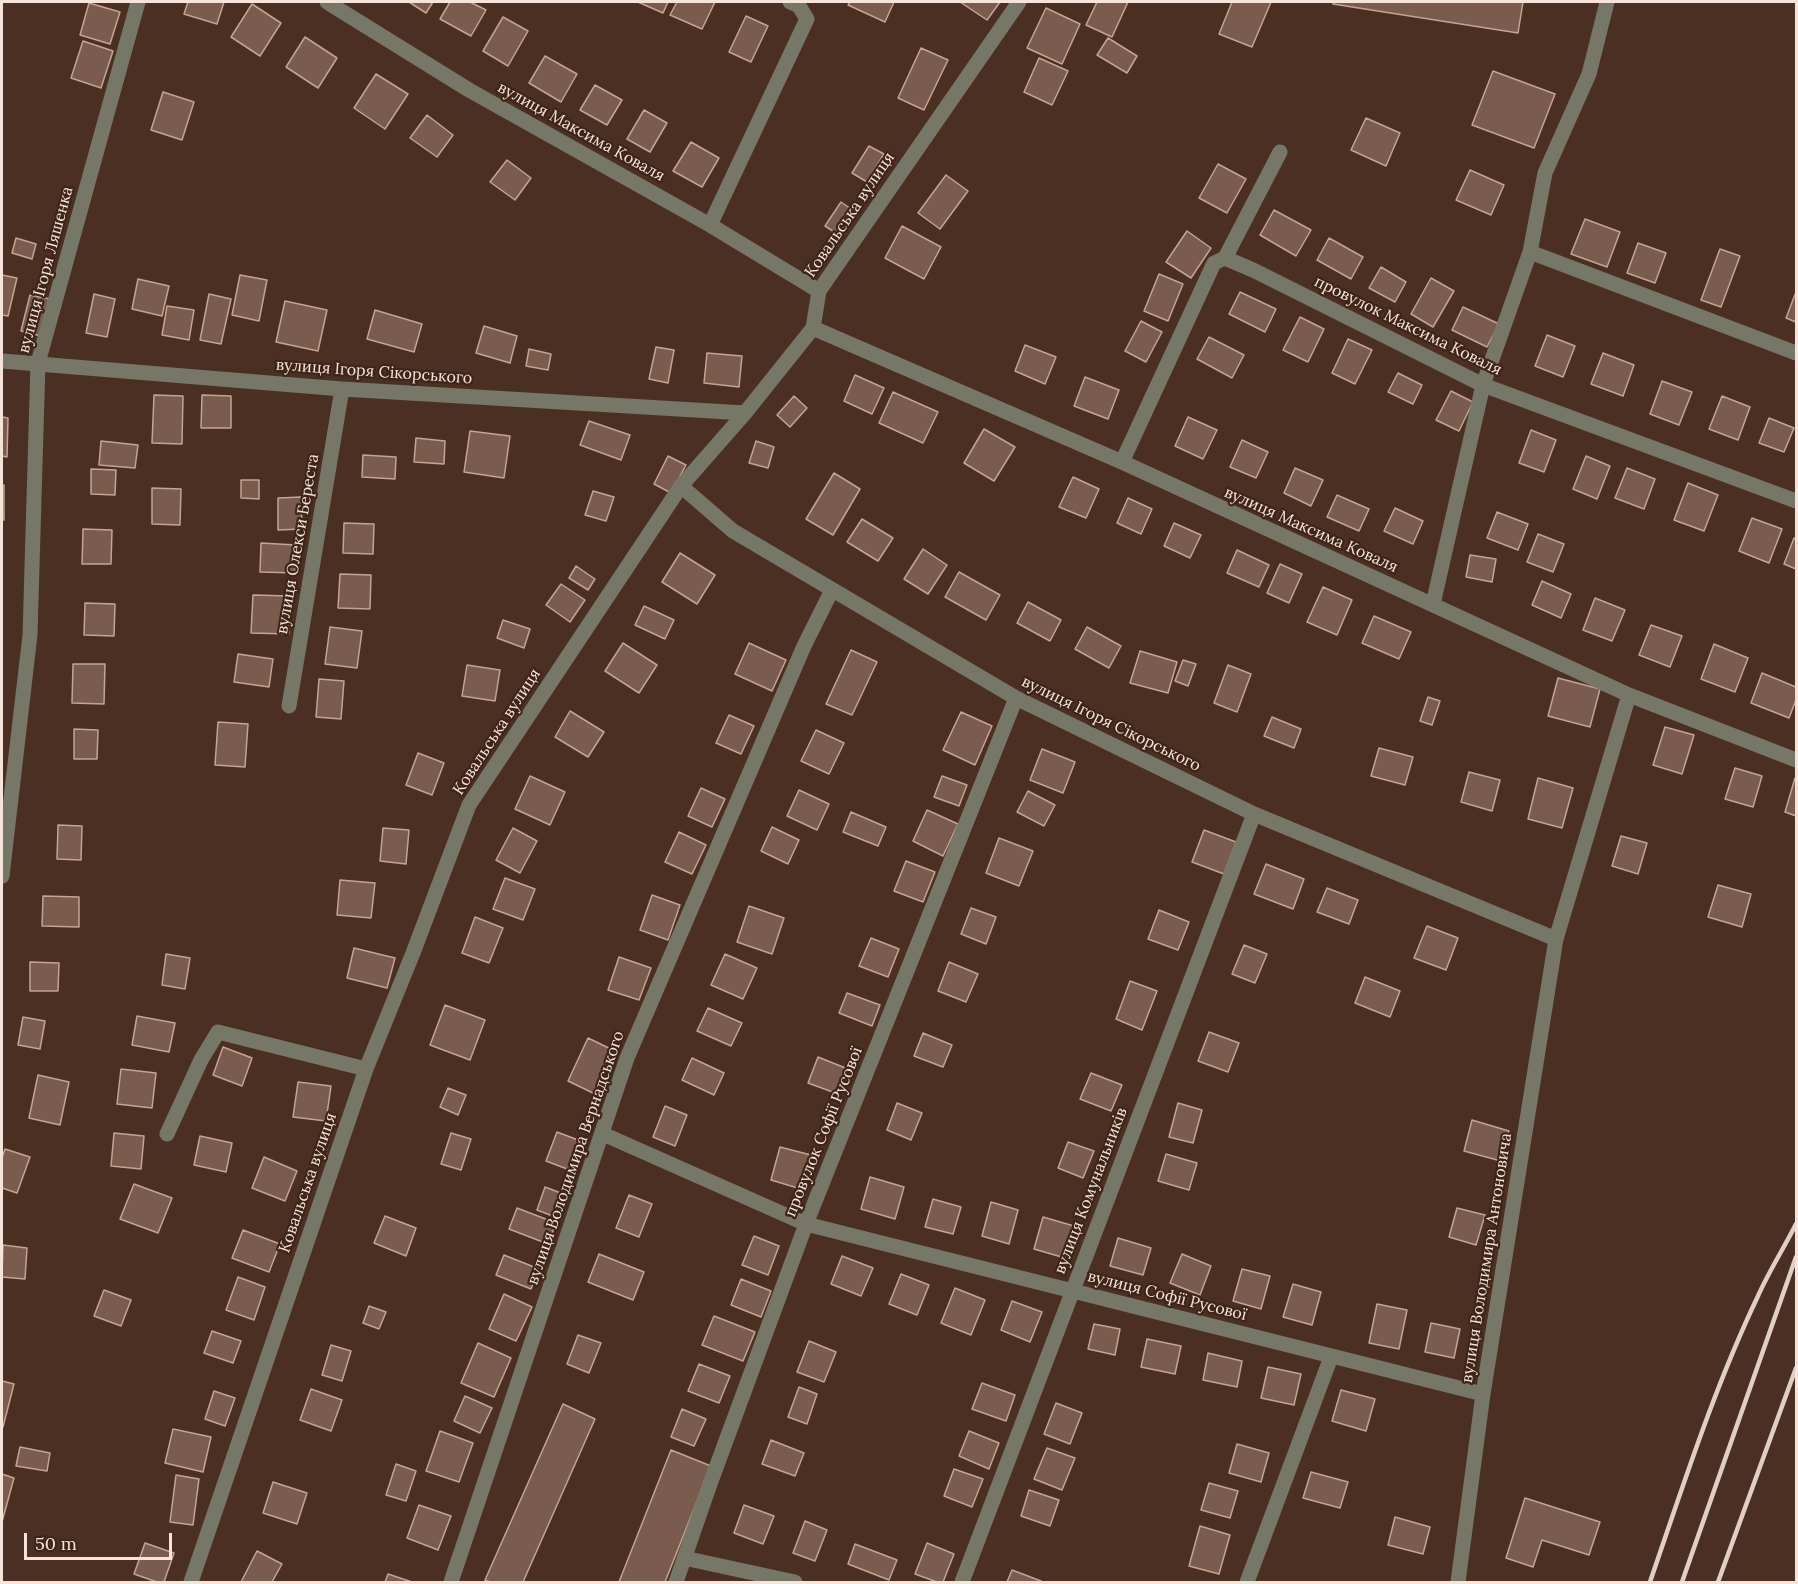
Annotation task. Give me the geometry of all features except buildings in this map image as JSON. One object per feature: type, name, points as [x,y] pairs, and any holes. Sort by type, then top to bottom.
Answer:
[{"type":"street","name":"вулиця Ігоря Ляшенка","points":[[2,876],[30,635],[38,363],[138,2]]},
{"type":"street","name":"вулиця Максима Коваля","points":[[327,2],[470,90],[710,225],[819,291]]},
{"type":"street","points":[[710,225],[807,19],[799,6],[790,2]]},
{"type":"street","name":"Ковальська вулиця","points":[[191,1582],[366,1068],[470,805],[681,486],[746,413],[813,328],[819,291],[1019,2]]},
{"type":"street","points":[[1433,604],[1483,384],[1530,252],[1545,173],[1588,74],[1606,2]]},
{"type":"street","points":[[1122,462],[1214,262],[1225,258],[1280,152]]},
{"type":"street","points":[[1530,252],[1797,352]]},
{"type":"street","name":"провулок Максима Коваля","points":[[1225,258],[1264,275],[1483,384],[1797,501]]},
{"type":"street","name":"вулиця Максима Коваля","points":[[813,328],[1122,462],[1629,695],[1797,760]]},
{"type":"street","name":"вулиця Ігоря Сікорського","points":[[2,362],[38,363],[342,389],[746,413]]},
{"type":"street","name":"вулиця Олекси Береста","points":[[289,706],[342,389]]},
{"type":"street","name":"вулиця Ігоря Сікорського","points":[[681,486],[733,531],[1016,698],[1254,814],[1556,939]]},
{"type":"street","name":"вулиця Володимира Вернадського","points":[[451,1582],[627,1058],[804,646],[832,590]]},
{"type":"street","name":"вулиця Володимира Антоновича","points":[[1458,1582],[1484,1394],[1556,939],[1629,695]]},
{"type":"street","name":"провулок Софії Русової","points":[[676,1582],[806,1224],[1016,698]]},
{"type":"street","name":"вулиця Комунальників","points":[[962,1582],[1254,814]]},
{"type":"street","points":[[167,1134],[201,1060],[218,1032],[366,1068]]},
{"type":"street","name":"вулиця Софії Русової","points":[[603,1134],[806,1224],[1484,1394]]},
{"type":"street","points":[[1246,1582],[1331,1357]]},
{"type":"street","points":[[684,1558],[795,1582]]},
{"type":"railway","points":[[1650,1582],[1727,1366],[1762,1287],[1796,1224]]},
{"type":"railway","points":[[1682,1582],[1796,1257]]},
{"type":"railway","points":[[1718,1582],[1796,1368]]}]
